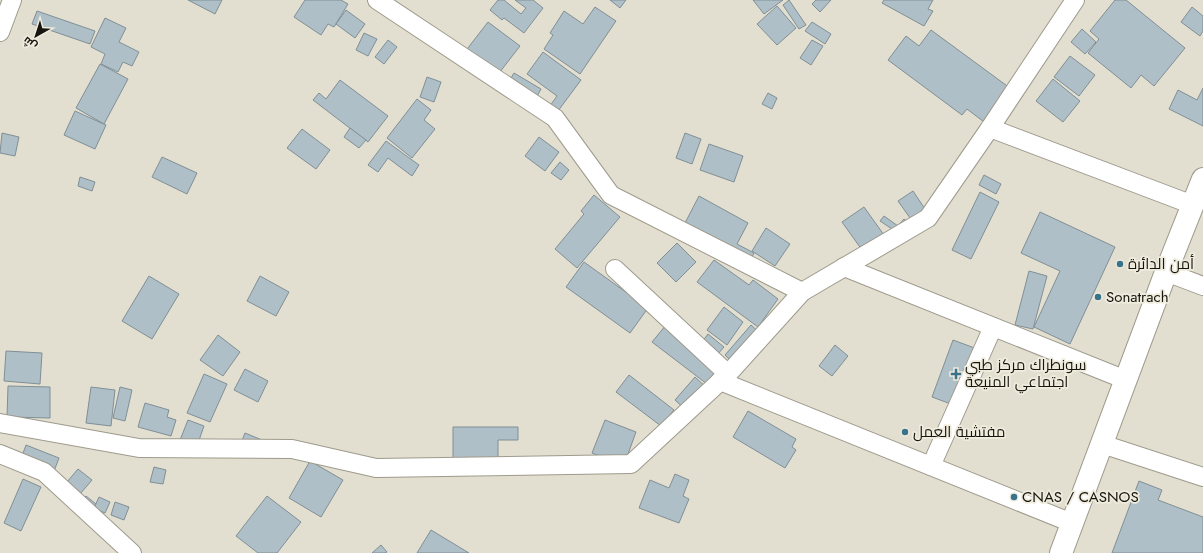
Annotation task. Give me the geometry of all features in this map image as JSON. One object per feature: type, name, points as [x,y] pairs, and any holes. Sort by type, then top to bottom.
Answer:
[{"type":"street","points":[[0,32],[12,0]]},
{"type":"street","points":[[378,0],[555,118],[611,195],[802,292]]},
{"type":"street","points":[[0,424],[139,448],[292,449],[376,468],[630,464],[724,378],[802,292],[928,218],[1075,0]]},
{"type":"street","points":[[990,128],[1193,205]]},
{"type":"street","points":[[1061,553],[1166,272],[1203,179]]},
{"type":"street","points":[[844,267],[1126,380]]},
{"type":"street","points":[[615,269],[724,378],[931,466],[1072,523]]},
{"type":"street","points":[[1166,272],[1203,286]]},
{"type":"street","points":[[931,466],[993,326]]},
{"type":"street","points":[[1102,444],[1203,477]]},
{"type":"street","points":[[0,454],[44,472],[132,553]]},
{"type":"building","points":[[188,0],[222,0],[215,14]]},
{"type":"building","points":[[305,0],[341,0],[348,4],[334,27],[328,24],[321,35],[294,17]]},
{"type":"building","points":[[498,0],[504,0],[521,14],[526,8],[515,0],[533,0],[543,8],[524,33],[504,18],[502,20],[490,10]]},
{"type":"building","points":[[610,0],[626,0],[620,8]]},
{"type":"building","points":[[753,0],[783,0],[764,14]]},
{"type":"building","points":[[789,0],[806,25],[799,29],[783,5]]},
{"type":"building","points":[[816,0],[831,0],[820,12],[812,4]]},
{"type":"building","points":[[884,0],[933,0],[928,9],[933,11],[924,26],[882,3]]},
{"type":"building","points":[[1115,0],[1126,0],[1185,48],[1154,86],[1141,75],[1131,88],[1088,53],[1099,39],[1090,31]]},
{"type":"building","points":[[777,6],[796,28],[777,45],[757,24]]},
{"type":"building","points":[[595,7],[616,21],[580,74],[544,49],[553,35],[550,33],[564,11],[583,24]]},
{"type":"building","points":[[1192,7],[1203,16],[1203,31],[1200,36],[1181,22]]},
{"type":"building","points":[[346,10],[365,24],[355,38],[336,24]]},
{"type":"building","points":[[37,11],[95,31],[90,44],[32,24]]},
{"type":"building","points":[[105,18],[126,28],[119,42],[139,52],[132,66],[123,62],[118,72],[101,64],[105,54],[91,47]]},
{"type":"building","points":[[488,22],[520,46],[496,77],[464,53]]},
{"type":"building","points":[[812,22],[831,34],[825,44],[805,31]]},
{"type":"building","points":[[1082,29],[1096,42],[1085,54],[1071,42]]},
{"type":"building","points":[[931,30],[1014,91],[988,125],[967,109],[962,115],[888,60],[906,36],[919,46]]},
{"type":"building","points":[[364,33],[377,39],[368,56],[356,50]]},
{"type":"building","points":[[388,40],[397,47],[384,64],[375,57]]},
{"type":"building","points":[[812,40],[823,46],[811,65],[800,58]]},
{"type":"building","points":[[543,52],[581,80],[555,115],[547,110],[557,96],[527,74]]},
{"type":"building","points":[[1070,56],[1095,75],[1079,96],[1054,77]]},
{"type":"building","points":[[100,64],[128,79],[104,124],[76,108]]},
{"type":"building","points":[[514,73],[541,89],[535,100],[508,83]]},
{"type":"building","points":[[427,77],[441,82],[434,102],[420,97]]},
{"type":"building","points":[[1053,79],[1080,101],[1063,122],[1036,101]]},
{"type":"building","points":[[340,80],[388,116],[368,142],[313,100],[319,93],[326,99]]},
{"type":"building","points":[[1203,88],[1203,126],[1169,109],[1178,90],[1197,100]]},
{"type":"building","points":[[768,93],[777,98],[772,109],[762,104]]},
{"type":"building","points":[[417,99],[431,110],[424,120],[435,129],[412,158],[387,138]]},
{"type":"building","points":[[75,111],[106,125],[95,149],[64,135]]},
{"type":"building","points":[[350,128],[366,140],[359,148],[344,137]]},
{"type":"building","points":[[302,129],[330,150],[316,169],[287,148]]},
{"type":"building","points":[[2,133],[19,137],[15,156],[0,153]]},
{"type":"building","points":[[685,133],[701,139],[692,164],[676,158]]},
{"type":"building","points":[[539,137],[559,152],[545,171],[525,156]]},
{"type":"building","points":[[386,141],[419,165],[412,176],[388,158],[378,172],[368,165]]},
{"type":"building","points":[[709,144],[743,156],[734,182],[700,170]]},
{"type":"building","points":[[162,157],[197,173],[187,194],[152,177]]},
{"type":"building","points":[[560,162],[569,170],[561,180],[551,173]]},
{"type":"building","points":[[984,175],[1001,184],[996,194],[979,185]]},
{"type":"building","points":[[80,177],[95,182],[92,191],[78,186]]},
{"type":"building","points":[[913,191],[929,215],[915,225],[898,201]]},
{"type":"building","points":[[980,192],[999,202],[971,259],[952,250]]},
{"type":"building","points":[[594,195],[620,217],[577,268],[555,249],[584,214],[581,211]]},
{"type":"building","points":[[699,196],[748,223],[737,244],[754,253],[748,265],[685,223]]},
{"type":"building","points":[[864,207],[889,242],[867,257],[842,222]]},
{"type":"building","points":[[1040,212],[1115,247],[1070,344],[1034,327],[1060,271],[1021,253]]},
{"type":"building","points":[[884,216],[898,226],[904,219],[912,225],[892,229],[880,221]]},
{"type":"building","points":[[766,228],[790,244],[775,266],[752,251]]},
{"type":"building","points":[[677,243],[696,262],[676,282],[657,263]]},
{"type":"building","points":[[714,260],[749,285],[753,280],[778,299],[758,327],[697,282]]},
{"type":"building","points":[[584,262],[648,308],[630,333],[566,287]]},
{"type":"building","points":[[1029,271],[1047,276],[1033,329],[1015,325]]},
{"type":"building","points":[[149,276],[179,294],[152,339],[122,321]]},
{"type":"building","points":[[260,276],[289,292],[276,316],[247,301]]},
{"type":"building","points":[[724,307],[743,322],[727,345],[707,330]]},
{"type":"building","points":[[666,325],[721,366],[707,384],[652,342]]},
{"type":"building","points":[[751,325],[760,333],[733,363],[725,355]]},
{"type":"building","points":[[708,334],[724,347],[717,355],[702,342]]},
{"type":"building","points":[[218,335],[240,352],[223,376],[200,360]]},
{"type":"building","name":"سونطراك مركز طبي اجتماعي المنيعة","points":[[953,340],[980,350],[959,407],[932,397]]},
{"type":"building","points":[[835,345],[848,356],[832,376],[819,366]]},
{"type":"building","points":[[6,351],[42,353],[40,384],[4,381]]},
{"type":"building","points":[[245,369],[268,381],[258,402],[234,390]]},
{"type":"building","points":[[204,374],[227,384],[210,422],[187,413]]},
{"type":"building","points":[[629,375],[674,410],[661,426],[616,392]]},
{"type":"building","points":[[695,377],[709,390],[689,413],[675,400]]},
{"type":"building","points":[[8,386],[50,387],[50,418],[7,417]]},
{"type":"building","points":[[91,387],[115,390],[111,426],[86,423]]},
{"type":"building","points":[[120,387],[132,390],[125,421],[113,418]]},
{"type":"building","points":[[145,403],[169,410],[167,417],[176,420],[171,436],[138,427]]},
{"type":"building","points":[[748,411],[796,439],[792,447],[796,450],[785,468],[733,437]]},
{"type":"building","points":[[188,420],[204,426],[197,446],[180,440]]},
{"type":"building","points":[[605,420],[636,432],[624,465],[592,453]]},
{"type":"building","points":[[453,427],[518,427],[518,440],[498,440],[498,460],[453,460]]},
{"type":"building","points":[[245,433],[262,440],[241,443]]},
{"type":"building","points":[[26,445],[59,458],[51,479],[18,467]]},
{"type":"building","points":[[310,461],[343,480],[321,517],[289,498]]},
{"type":"building","points":[[154,467],[166,470],[163,484],[150,482]]},
{"type":"building","points":[[78,469],[92,480],[74,501],[61,489]]},
{"type":"building","points":[[675,474],[689,480],[683,496],[689,499],[679,523],[639,508],[650,480],[669,488]]},
{"type":"building","points":[[23,479],[41,487],[21,531],[4,523]]},
{"type":"building","points":[[1139,481],[1162,490],[1158,500],[1203,517],[1203,553],[1112,553]]},
{"type":"building","points":[[86,496],[96,504],[91,511],[80,503]]},
{"type":"building","points":[[267,496],[301,522],[277,553],[258,553],[236,536]]},
{"type":"building","points":[[99,497],[110,502],[105,513],[94,508]]},
{"type":"building","points":[[115,502],[129,507],[124,520],[111,515]]},
{"type":"building","points":[[431,530],[469,553],[417,553]]},
{"type":"building","points":[[381,545],[387,552],[372,553]]},
{"type":"place","name":"أمن الدائرة","points":[[1120,264]]},
{"type":"place","name":"Sonatrach","points":[[1098,297]]},
{"type":"place","name":"سونطراك مركز طبي اجتماعي المنيعة","points":[[956,374]]},
{"type":"place","name":"مفتشية العمل","points":[[905,432]]},
{"type":"place","name":"CNAS / CASNOS","points":[[1014,497]]}]
